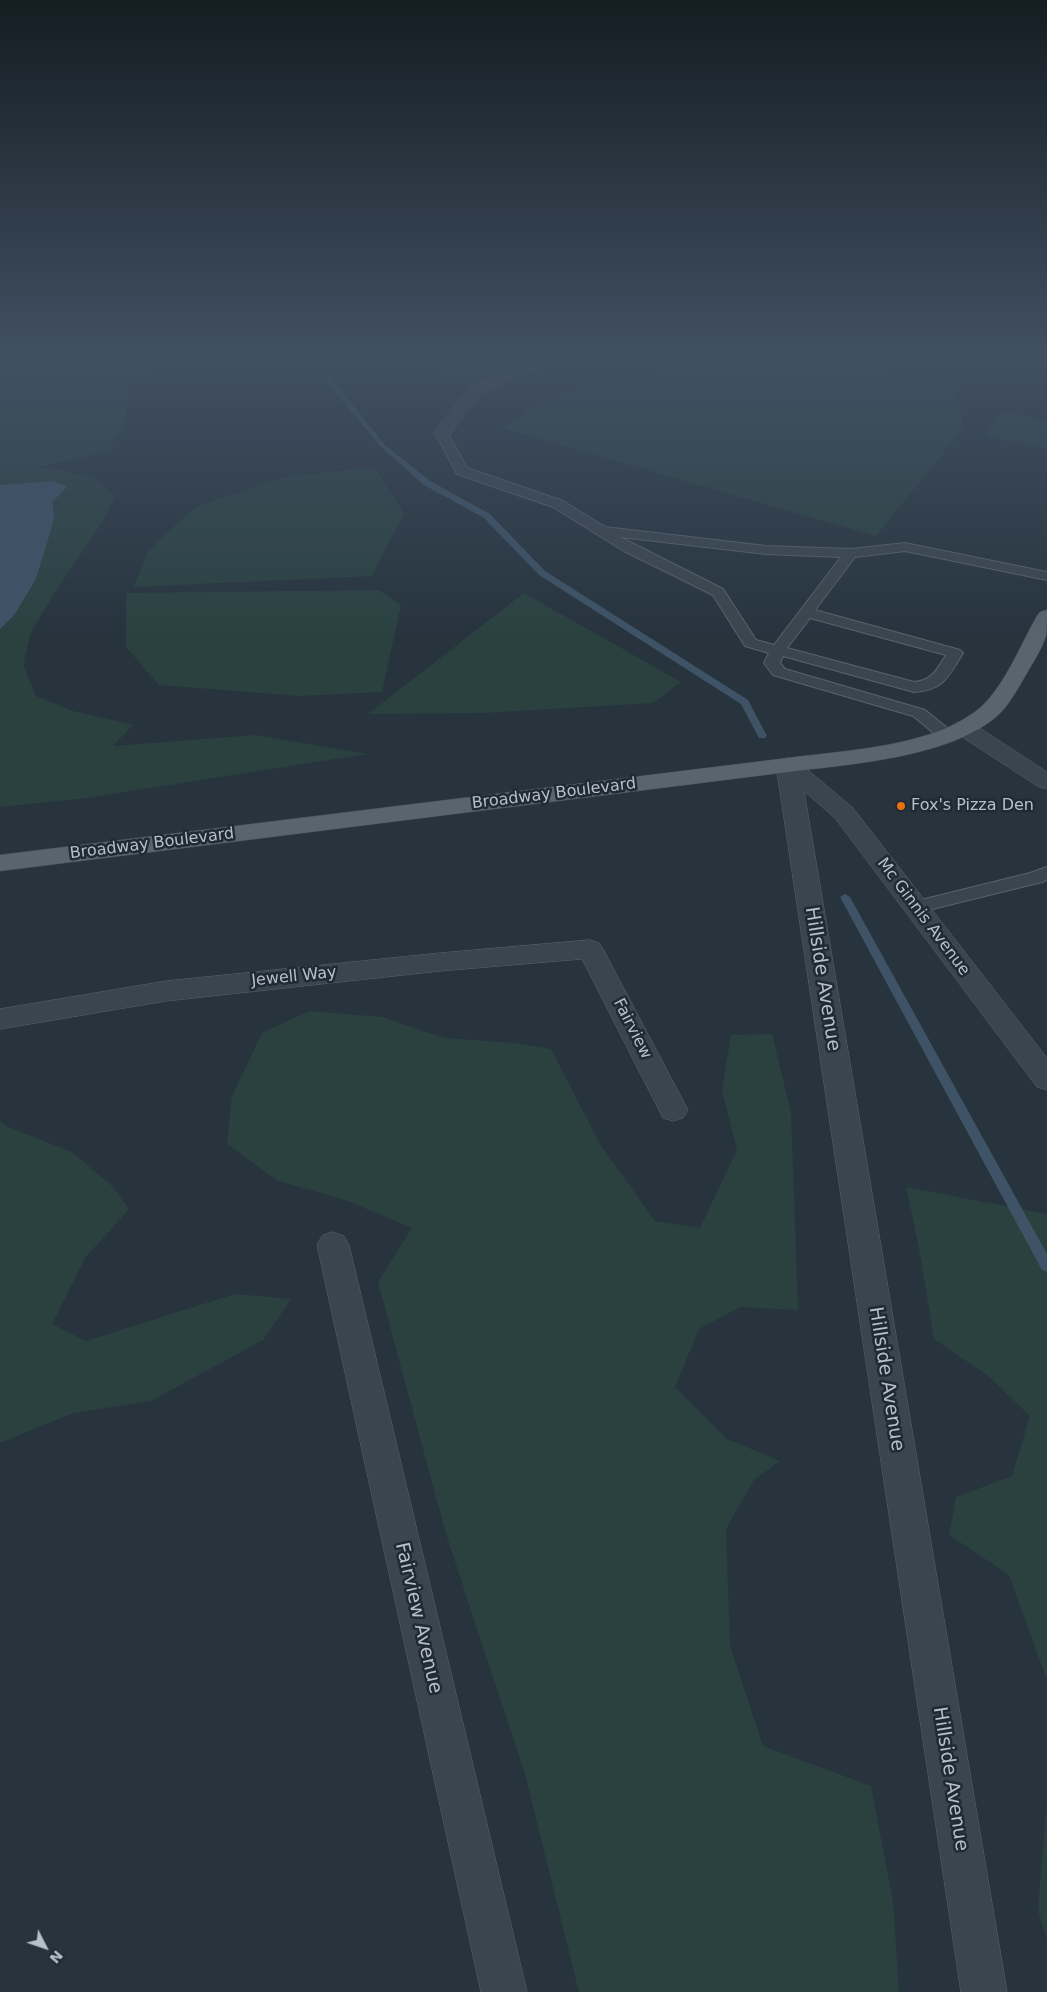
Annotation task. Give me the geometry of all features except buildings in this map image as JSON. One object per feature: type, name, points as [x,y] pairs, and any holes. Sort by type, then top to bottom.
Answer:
[{"type":"main road","name":"Broadway Boulevard","points":[[0,863],[788,765],[907,746],[955,732],[988,711],[1002,694],[1046,620]]},
{"type":"street","points":[[955,732],[1047,782]]},
{"type":"street","name":"Mc Ginnis Avenue","points":[[788,765],[844,813],[1047,1079]]},
{"type":"street","name":"Hillside Avenue","points":[[788,765],[984,1992]]},
{"type":"street","name":"Jewell Way","points":[[0,1019],[166,990],[590,949]]},
{"type":"street","name":"Fairview","points":[[590,949],[673,1110]]},
{"type":"street","name":"Fairview Avenue","points":[[333,1245],[504,1992]]},
{"type":"lane","points":[[453,454],[462,471],[558,504],[629,548],[718,592],[750,643],[914,687],[926,687],[936,683],[955,653],[805,612]]},
{"type":"lane","points":[[599,530],[766,550],[851,553],[905,547],[1047,576]]},
{"type":"lane","points":[[851,553],[805,612],[778,650],[772,663],[779,672],[919,713],[955,732]]},
{"type":"lane","points":[[916,907],[1043,880]]},
{"type":"green space","points":[[0,454],[96,454],[35,468],[50,468],[94,477],[115,496],[105,518],[55,592],[31,632],[23,665],[36,696],[73,711],[133,725],[113,746],[256,735],[367,754],[86,798],[0,807],[0,629],[15,614],[36,579],[54,520],[53,481],[0,485]]},
{"type":"green space","points":[[591,454],[942,454],[876,536]]},
{"type":"green space","points":[[374,467],[404,513],[372,576],[134,587],[148,551],[195,507],[284,477]]},
{"type":"green space","points":[[380,590],[401,605],[382,692],[300,696],[159,685],[126,647],[126,593]]},
{"type":"green space","points":[[524,593],[681,682],[653,703],[483,713],[368,714]]},
{"type":"green space","points":[[309,1011],[382,1017],[444,1038],[514,1043],[551,1049],[600,1144],[655,1221],[700,1228],[737,1150],[722,1090],[731,1035],[772,1034],[791,1113],[798,1310],[740,1307],[699,1329],[675,1387],[727,1439],[780,1461],[754,1480],[726,1529],[730,1646],[763,1746],[871,1786],[893,1901],[899,1992],[579,1992],[525,1774],[446,1534],[378,1282],[412,1228],[345,1200],[278,1181],[227,1144],[232,1096],[262,1033]]},
{"type":"green space","points":[[0,1121],[6,1126],[72,1152],[112,1186],[129,1209],[85,1258],[52,1324],[86,1341],[235,1294],[291,1299],[263,1340],[151,1401],[73,1413],[0,1443]]},
{"type":"green space","points":[[906,1187],[1047,1214],[1047,1680],[1009,1575],[949,1535],[956,1497],[1012,1476],[1030,1416],[987,1375],[934,1339],[919,1248]]},
{"type":"green space","points":[[1047,1796],[1047,1940],[1038,1910]]},
{"type":"water","points":[[53,481],[67,487],[53,501],[54,520],[36,579],[15,614],[0,629],[0,485]]},
{"type":"waterway","points":[[392,454],[427,483],[487,516],[542,573],[745,702],[762,736]]},
{"type":"waterway","points":[[845,897],[1047,1266]]},
{"type":"place","name":"Fox's Pizza Den","points":[[901,806]]}]
